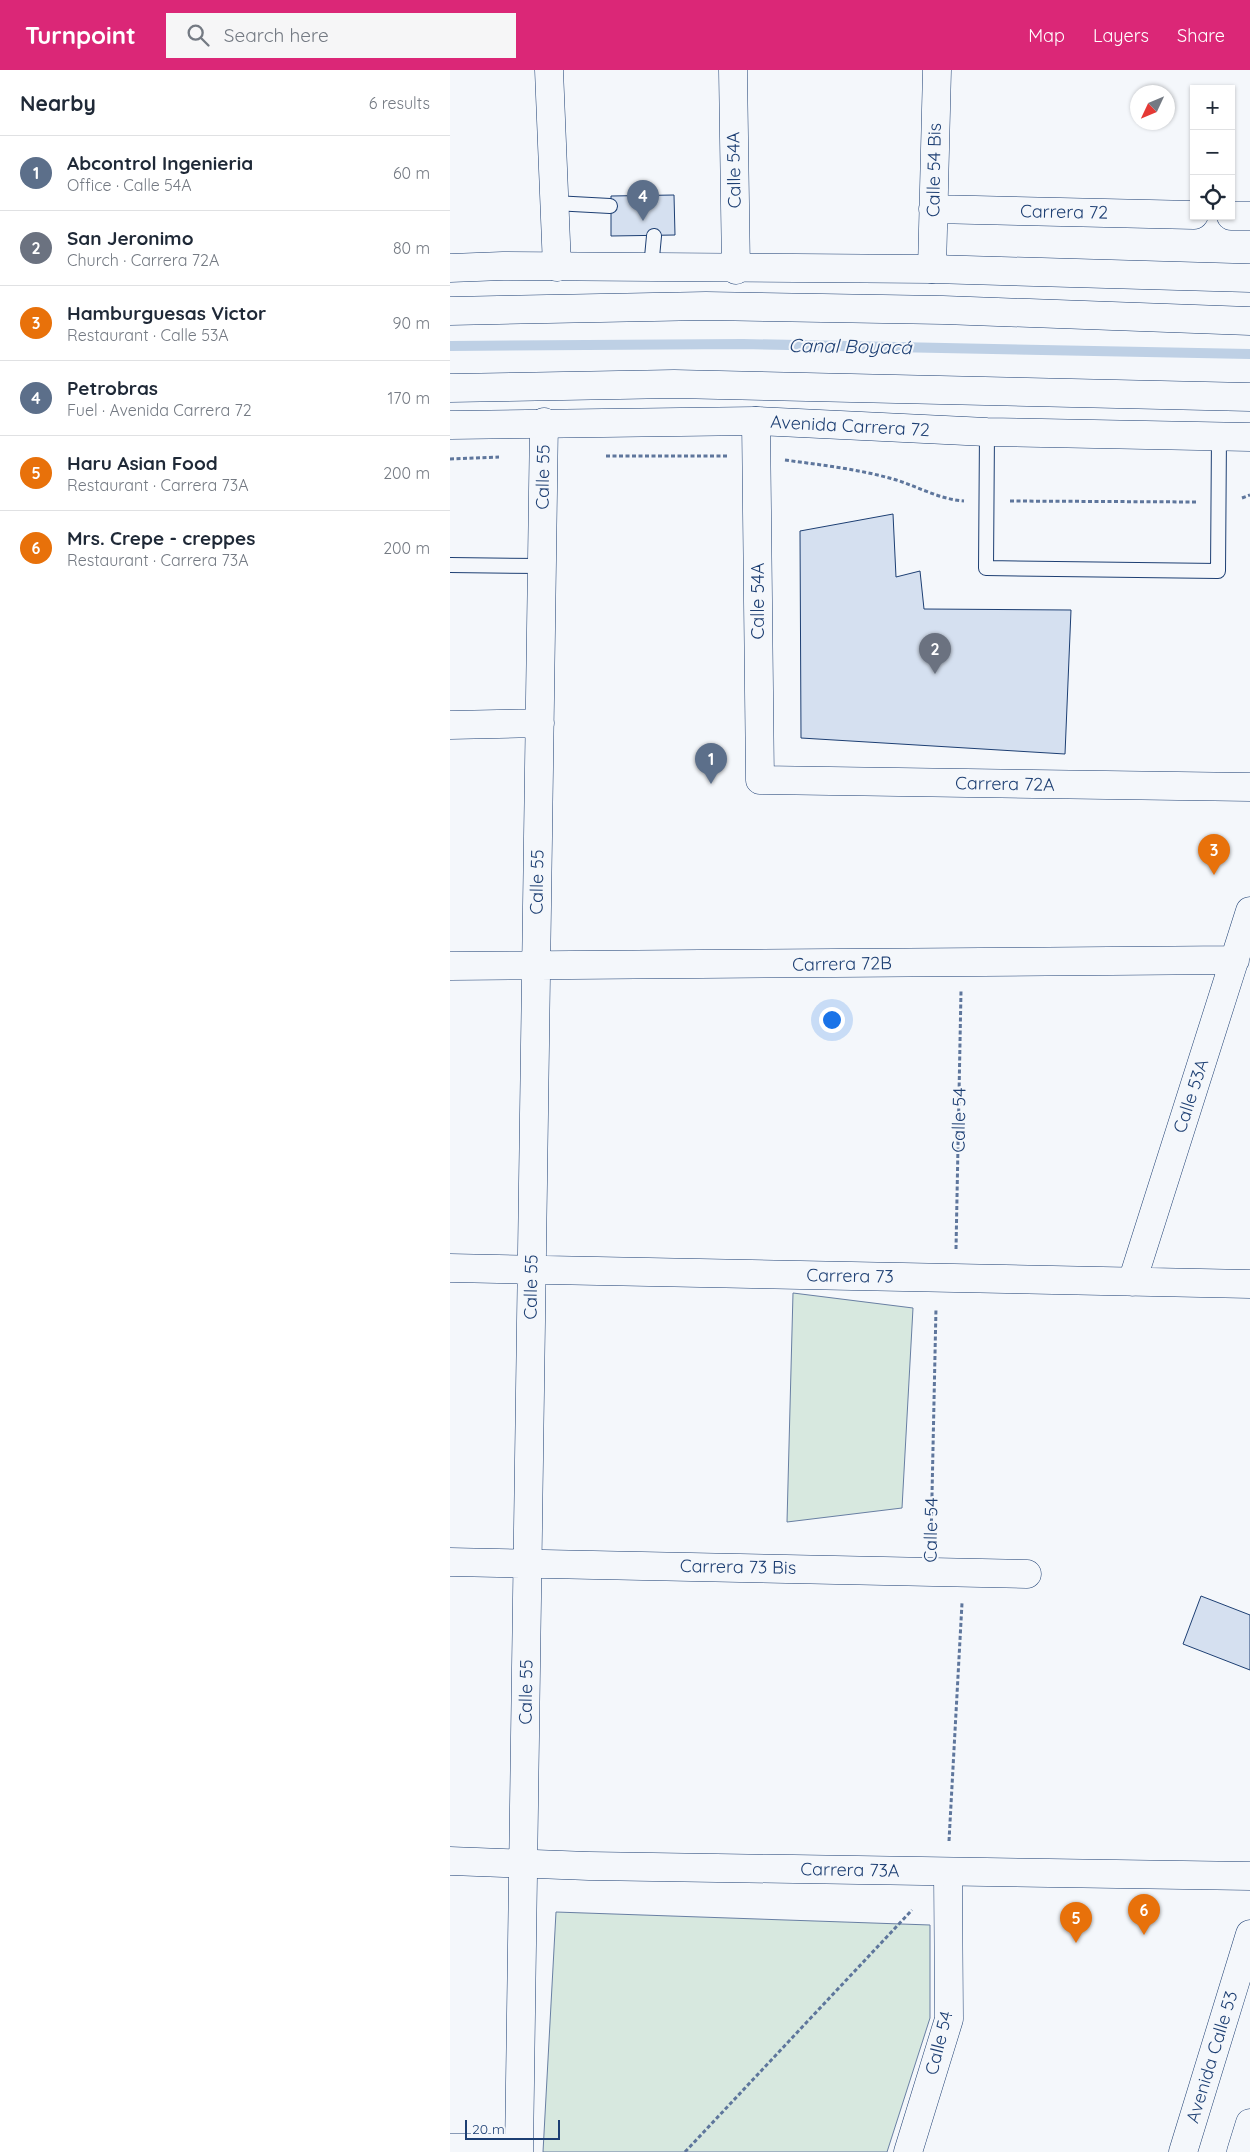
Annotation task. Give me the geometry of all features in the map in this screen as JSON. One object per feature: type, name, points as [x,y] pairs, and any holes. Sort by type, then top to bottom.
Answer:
[{"type":"main road","points":[[549,70],[557,267]]},
{"type":"main road","name":"Calle 54A","points":[[733,70],[736,270]]},
{"type":"main road","name":"Calle 54 Bis","points":[[932,269],[936,70]]},
{"type":"main road","name":"Carrera 72","points":[[933,209],[1190,215]]},
{"type":"main road","points":[[1235,216],[1250,216]]},
{"type":"main road","points":[[450,268],[932,269],[1250,278]]},
{"type":"main road","points":[[450,311],[706,306],[943,310],[1250,321]]},
{"type":"main road","points":[[674,384],[756,422]]},
{"type":"main road","name":"Avenida Carrera 72","points":[[450,388],[674,384],[1250,397]]},
{"type":"main road","points":[[1219,436],[1250,418]]},
{"type":"main road","name":"Avenida Carrera 72","points":[[450,425],[544,422],[756,422],[987,432],[1250,437]]},
{"type":"main road","name":"Calle 55","points":[[519,2150],[544,422]]},
{"type":"main road","name":"Calle 54A","points":[[756,422],[760,780]]},
{"type":"main road","points":[[450,725],[540,723]]},
{"type":"main road","name":"Carrera 72A","points":[[760,780],[1250,788]]},
{"type":"main road","name":"Calle 53A","points":[[1132,1282],[1250,911]]},
{"type":"main road","name":"Carrera 72B","points":[[450,966],[1235,960]]},
{"type":"main road","name":"Carrera 73","points":[[450,1268],[1250,1284]]},
{"type":"main road","name":"Carrera 73 Bis","points":[[450,1562],[1027,1574]]},
{"type":"main road","name":"Carrera 73A","points":[[450,1861],[523,1863],[948,1860],[1250,1876]]},
{"type":"main road","name":"Calle 54","points":[[908,2152],[949,2019],[948,1860]]},
{"type":"main road","name":"Avenida Calle 53","points":[[1183,2152],[1250,1934]]},
{"type":"main road","points":[[1241,2152],[1250,2123]]},
{"type":"main road","points":[[450,2148],[519,2150]]},
{"type":"lane","points":[[554,203],[610,206]]},
{"type":"lane","points":[[651,268],[654,236]]},
{"type":"lane","points":[[987,432],[986,568],[1218,571],[1219,436]]},
{"type":"lane","points":[[450,565],[542,566]]},
{"type":"path","points":[[450,458],[543,456]]},
{"type":"path","points":[[602,456],[757,456],[852,470],[894,479],[927,493],[953,500],[1232,502],[1250,495]]},
{"type":"path","name":"Calle 54","points":[[930,1571],[962,963]]},
{"type":"path","name":"Calle 54","points":[[948,1860],[963,1572]]},
{"type":"path","points":[[684,2152],[912,1910]]},
{"type":"shaded area","points":[[793,1293],[913,1308],[902,1508],[787,1522]]},
{"type":"shaded area","points":[[556,1912],[930,1925],[930,2018],[887,2152],[543,2152]]},
{"type":"building","points":[[674,195],[675,235],[611,236],[611,196]]},
{"type":"building","points":[[893,514],[896,577],[920,571],[924,609],[1071,610],[1065,754],[801,738],[800,531]]},
{"type":"building","points":[[1201,1596],[1250,1615],[1250,1670],[1183,1644]]},
{"type":"waterway","name":"Canal Boyacá","points":[[450,346],[743,344],[1250,354]]},
{"type":"place","name":"Petrobras","points":[[643,221]]},
{"type":"place","name":"San Jeronimo","points":[[935,674]]},
{"type":"place","name":"Abcontrol Ingenieria","points":[[711,784]]},
{"type":"place","name":"Hamburguesas Victor","points":[[1214,875]]},
{"type":"place","name":"Mrs. Crepe - creppes","points":[[1144,1935]]},
{"type":"place","name":"Haru Asian Food","points":[[1076,1943]]}]
